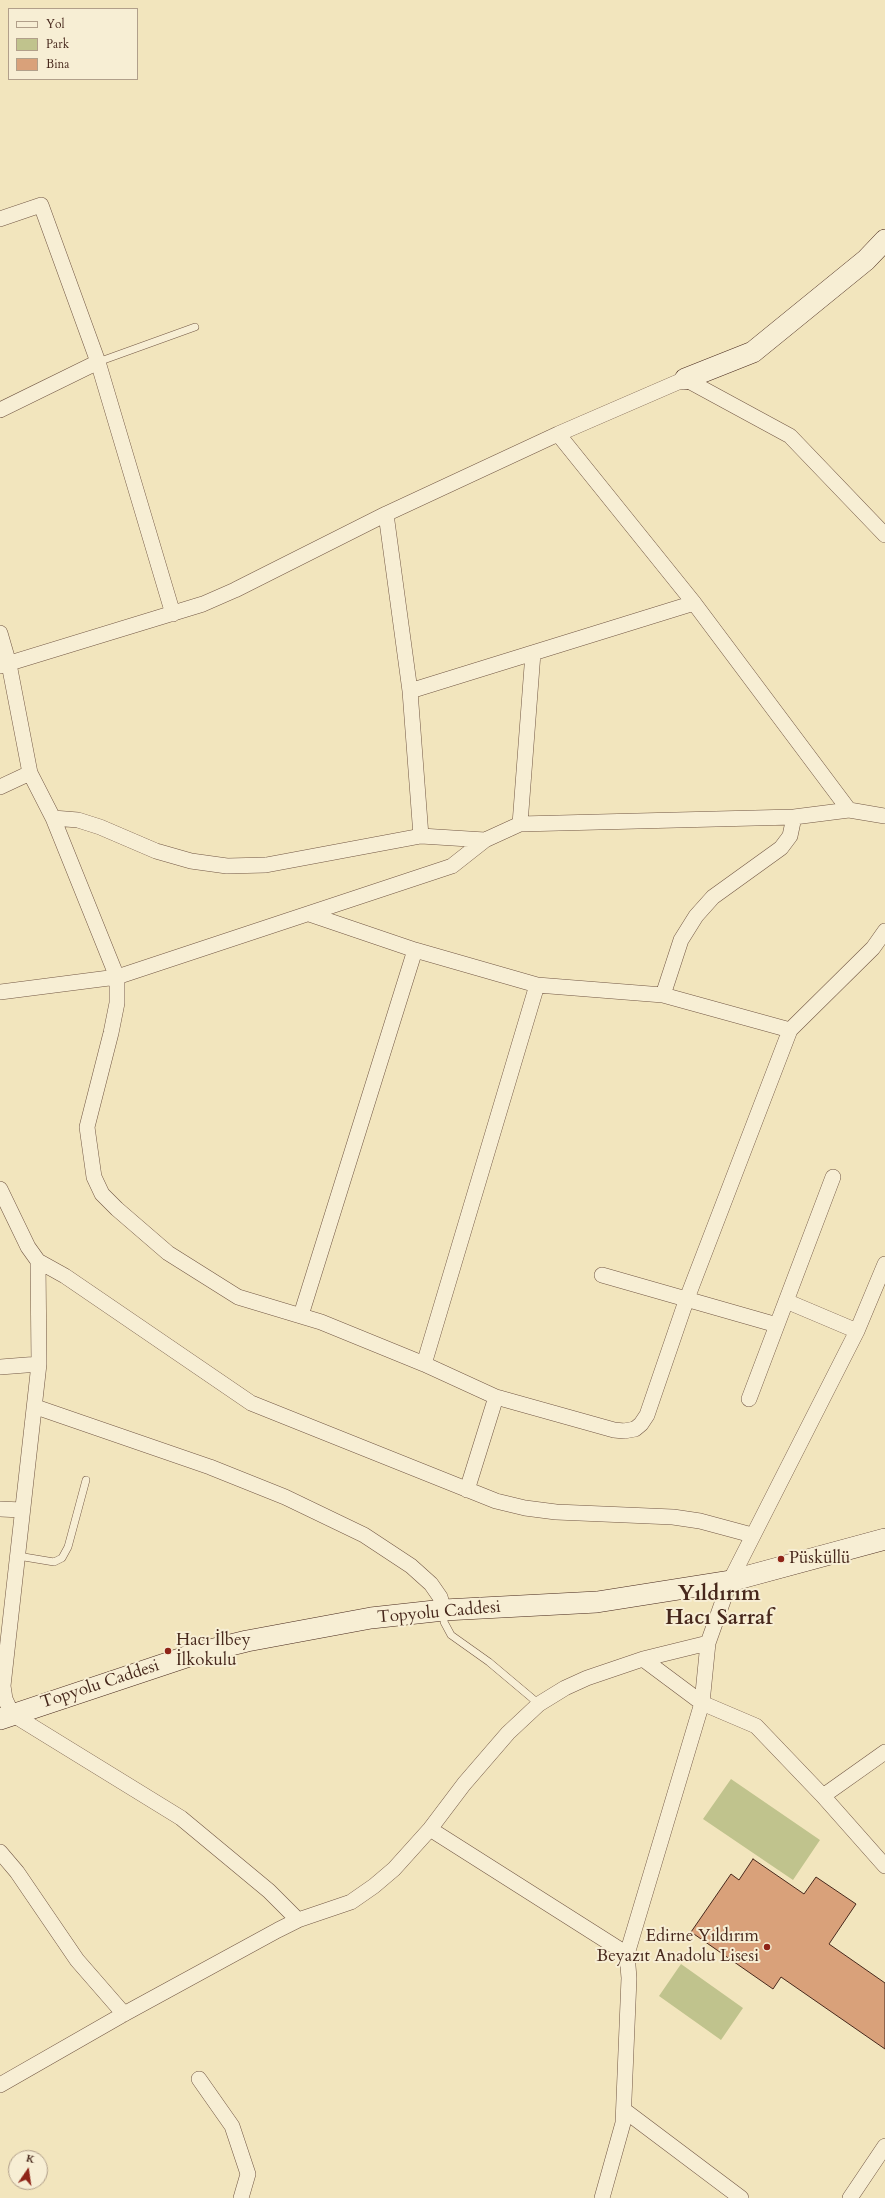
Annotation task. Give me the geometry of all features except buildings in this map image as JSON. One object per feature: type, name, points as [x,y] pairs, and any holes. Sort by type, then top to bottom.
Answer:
[{"type":"street","points":[[0,219],[41,205],[98,362],[173,614]]},
{"type":"street","points":[[4,665],[204,604],[386,514],[558,434],[685,379],[753,352],[866,260],[885,240]]},
{"type":"street","points":[[0,410],[98,362]]},
{"type":"street","points":[[685,379],[790,436],[885,535]]},
{"type":"street","points":[[558,434],[694,603],[849,810]]},
{"type":"street","points":[[386,514],[410,691],[421,836]]},
{"type":"street","points":[[410,691],[694,603]]},
{"type":"street","points":[[0,633],[4,665],[30,773],[54,818],[117,977],[117,1003],[87,1128],[94,1177],[102,1194],[168,1253],[238,1297],[321,1322],[424,1364],[496,1397],[614,1430],[624,1431],[635,1429],[641,1424],[647,1415],[686,1299],[790,1030],[873,948],[885,931]]},
{"type":"street","points":[[520,824],[533,653]]},
{"type":"street","points":[[0,787],[30,773]]},
{"type":"street","points":[[0,992],[117,977],[452,866],[485,840],[520,824],[794,818],[849,810],[885,816]]},
{"type":"street","points":[[54,818],[78,820],[100,827],[156,851],[191,861],[227,866],[266,865],[421,836],[485,840]]},
{"type":"street","points":[[663,995],[681,940],[696,916],[713,897],[781,848],[790,836],[794,818]]},
{"type":"street","points":[[309,914],[414,950],[537,985],[663,995],[790,1030]]},
{"type":"street","points":[[301,1315],[414,950]]},
{"type":"street","points":[[424,1364],[537,985]]},
{"type":"street","points":[[749,1399],[833,1177]]},
{"type":"street","points":[[0,1189],[28,1247],[38,1261],[65,1276],[251,1403],[496,1501],[525,1508],[556,1512],[673,1517],[700,1521],[752,1536]]},
{"type":"street","points":[[38,1261],[39,1364],[36,1407],[22,1510],[3,1686],[6,1716],[180,1818],[270,1891],[298,1920]]},
{"type":"street","points":[[602,2198],[623,2122],[629,1978],[627,1954],[702,1703],[708,1643],[730,1581],[857,1332],[885,1264]]},
{"type":"street","points":[[602,1275],[777,1325]]},
{"type":"street","points":[[786,1301],[857,1332]]},
{"type":"street","points":[[0,1367],[39,1364]]},
{"type":"street","points":[[467,1490],[496,1397]]},
{"type":"street","points":[[36,1407],[210,1467],[285,1497],[364,1535],[411,1566],[426,1580],[440,1597],[444,1610]]},
{"type":"street","points":[[0,1509],[22,1510]]},
{"type":"street","name":"Topyolu Caddesi","points":[[6,1716],[212,1649],[309,1629],[371,1618],[444,1610],[597,1602],[730,1581],[885,1539]]},
{"type":"street","points":[[0,2085],[124,2014],[298,1920],[351,1902],[374,1886],[394,1869],[430,1829],[464,1784],[508,1733],[539,1704],[565,1688],[587,1678],[643,1659],[708,1643]]},
{"type":"street","points":[[643,1659],[702,1703],[756,1726],[823,1796],[885,1866]]},
{"type":"street","points":[[823,1796],[885,1752]]},
{"type":"street","points":[[430,1829],[627,1954]]},
{"type":"street","points":[[0,1852],[17,1872],[77,1960],[124,2014]]},
{"type":"street","points":[[199,2079],[232,2126],[248,2174],[241,2198]]},
{"type":"street","points":[[624,2110],[741,2198]]},
{"type":"street","points":[[850,2198],[885,2146]]},
{"type":"lane","points":[[98,362],[195,327]]},
{"type":"lane","points":[[18,1556],[54,1562],[62,1558],[68,1547],[86,1480]]},
{"type":"lane","points":[[444,1610],[444,1622],[451,1635],[489,1662],[539,1704]]},
{"type":"green space","points":[[731,1779],[820,1840],[793,1880],[703,1819]]},
{"type":"green space","points":[[681,1964],[743,2008],[721,2040],[659,1996]]},
{"type":"place","name":"Püsküllü","points":[[781,1559]]},
{"type":"place","name":"Hacı İlbey İlkokulu","points":[[168,1651]]},
{"type":"place","name":"Edirne Yıldırım Beyazıt Anadolu Lisesi","points":[[767,1947]]},
{"type":"district","name":"Yıldırım Hacı Sarraf","points":[[719,1607]]}]
